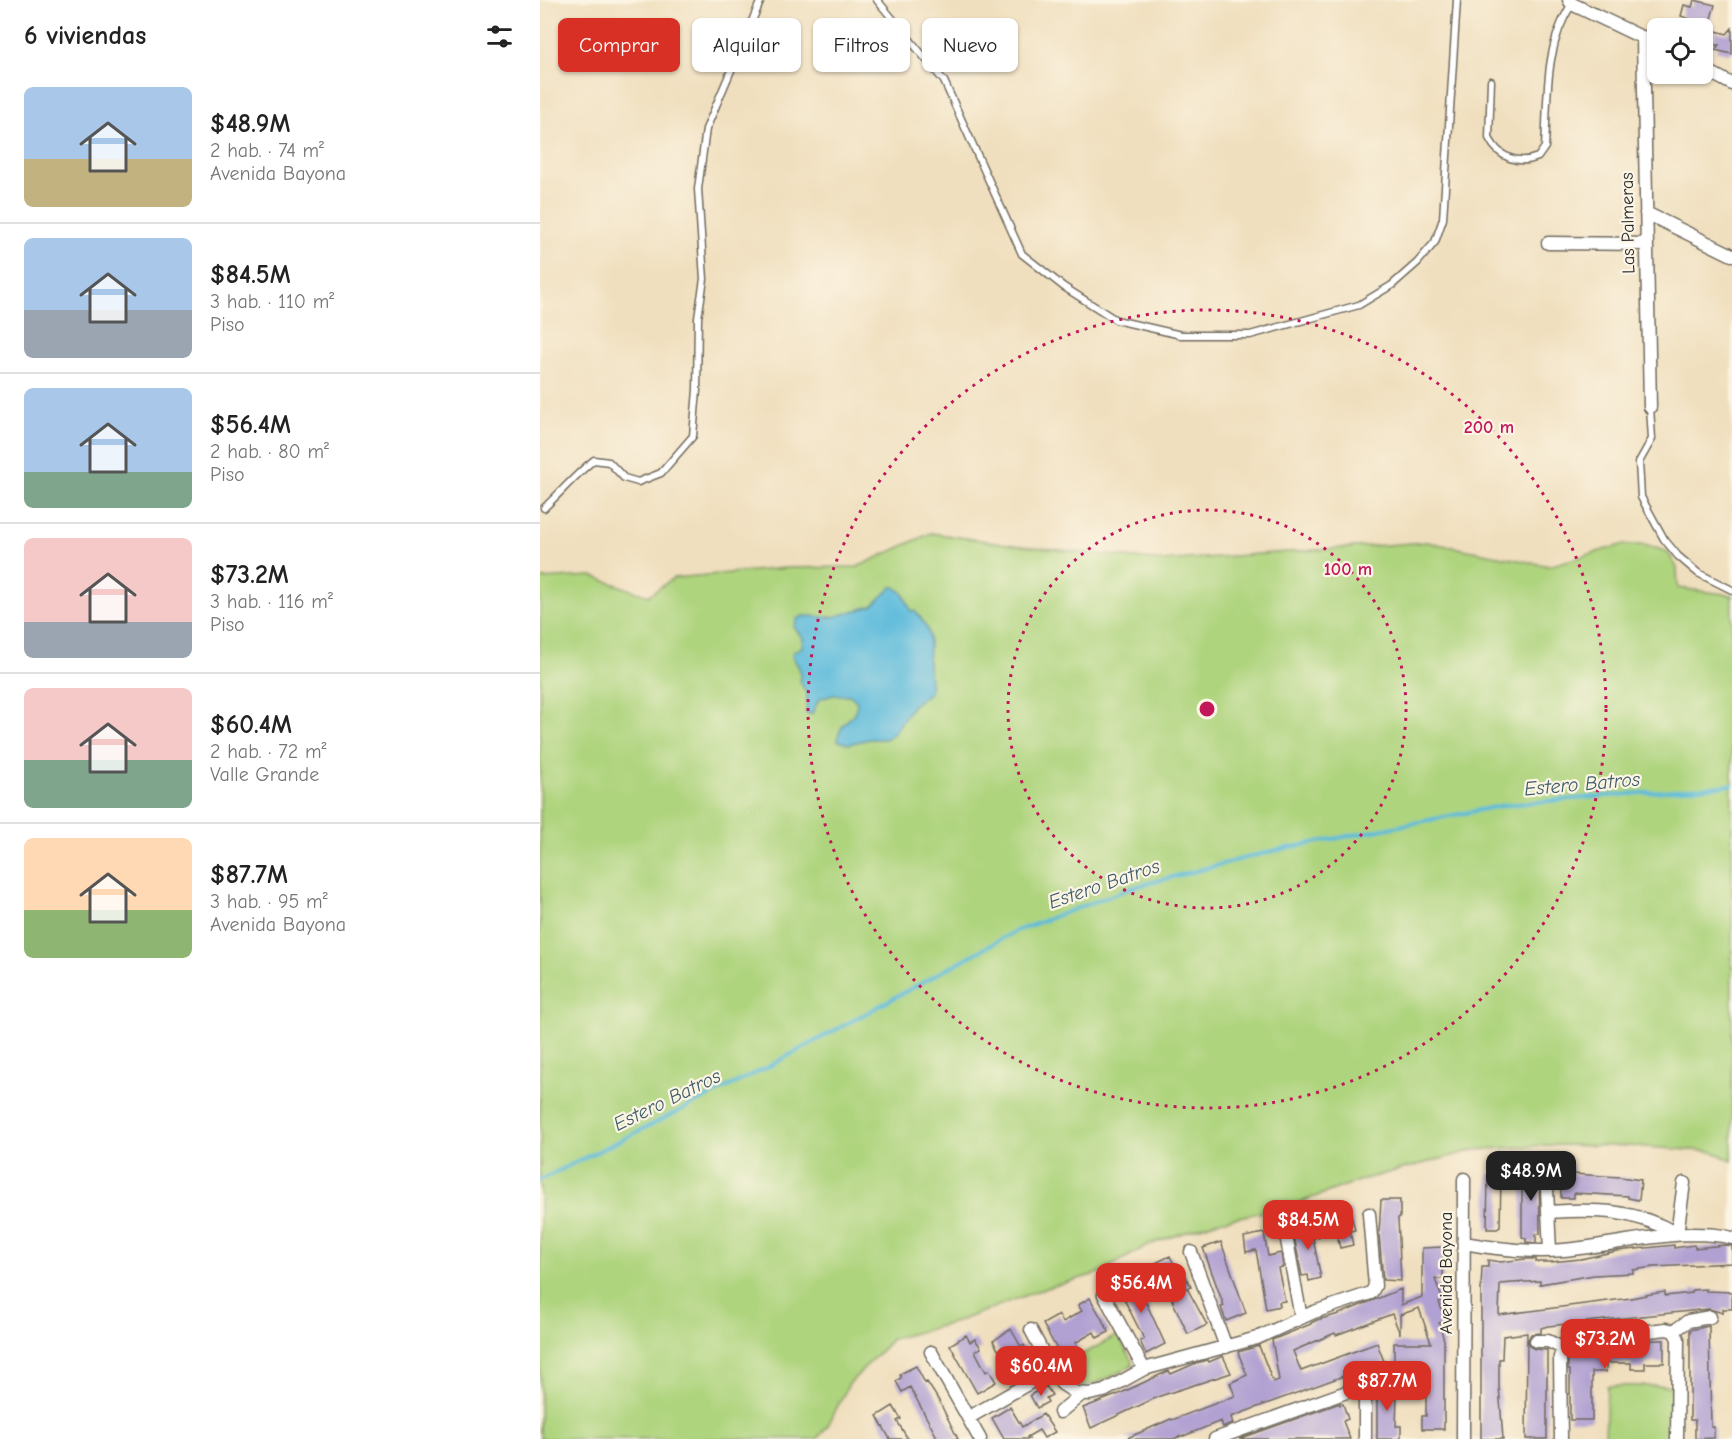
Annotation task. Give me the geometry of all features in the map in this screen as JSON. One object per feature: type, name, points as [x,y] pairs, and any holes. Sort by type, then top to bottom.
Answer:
[{"type":"street","points":[[1570,2],[1647,40]]},
{"type":"street","name":"Las Palmeras","points":[[1642,37],[1650,407]]},
{"type":"street","points":[[1713,74],[1732,84]]},
{"type":"street","points":[[1646,213],[1732,255]]},
{"type":"street","points":[[1548,243],[1647,244]]},
{"type":"street","points":[[1546,1169],[1550,1251]]},
{"type":"street","name":"Avenida Bayona","points":[[1463,1439],[1464,1179]]},
{"type":"street","points":[[1677,1234],[1684,1183]]},
{"type":"street","points":[[1548,1212],[1591,1210],[1624,1213],[1649,1220],[1677,1234]]},
{"type":"street","points":[[1031,1330],[1052,1370],[1066,1388],[1082,1394],[1104,1391],[1144,1369],[1257,1338],[1301,1318],[1373,1291],[1375,1286],[1369,1214]]},
{"type":"street","points":[[1464,1243],[1520,1251],[1550,1251],[1677,1234],[1716,1234],[1732,1238]]},
{"type":"street","points":[[1286,1235],[1301,1318]]},
{"type":"street","points":[[1191,1252],[1226,1347]]},
{"type":"street","points":[[1104,1295],[1144,1369]]},
{"type":"street","points":[[1674,1331],[1688,1321],[1710,1317]]},
{"type":"street","points":[[1561,1439],[1560,1357],[1562,1348],[1573,1341],[1666,1329],[1674,1331],[1678,1339],[1677,1439]]},
{"type":"street","points":[[1536,1341],[1548,1341],[1562,1348]]},
{"type":"street","points":[[931,1352],[980,1439]]},
{"type":"street","points":[[968,1418],[1052,1370]]},
{"type":"street","points":[[1360,1391],[1372,1377],[1384,1372]]},
{"type":"street","points":[[1215,1439],[1352,1390],[1360,1391],[1365,1398],[1365,1439]]},
{"type":"street","points":[[1060,1412],[1082,1394]]},
{"type":"lane","points":[[544,508],[568,486],[578,472],[594,460],[609,462],[624,478],[638,482],[661,473],[693,436],[697,390],[698,318],[704,279],[698,189],[706,129],[761,0]]},
{"type":"lane","points":[[877,0],[944,81],[1022,254],[1064,287],[1116,320],[1181,335],[1250,335],[1359,305],[1392,285],[1417,263],[1435,242],[1443,219],[1457,0]]},
{"type":"lane","points":[[1491,81],[1489,138],[1493,145],[1510,159],[1525,160],[1538,157],[1545,147],[1552,49],[1570,2]]},
{"type":"lane","points":[[1650,407],[1652,439],[1648,450],[1639,462],[1641,497],[1664,539],[1678,556],[1698,573],[1732,590]]},
{"type":"green space","points":[[931,533],[1014,545],[1162,561],[1427,542],[1549,566],[1621,545],[1644,545],[1666,551],[1671,557],[1677,568],[1678,588],[1732,595],[1732,1161],[1706,1151],[1630,1146],[1547,1145],[1474,1150],[1361,1180],[1287,1207],[1215,1222],[1148,1245],[1099,1273],[1037,1291],[956,1322],[892,1339],[849,1384],[828,1425],[817,1439],[540,1439],[540,579],[592,576],[648,596],[674,578],[786,568],[857,567]]},
{"type":"green space","points":[[1118,1335],[1132,1366],[1093,1384],[1085,1386],[1070,1382],[1059,1367]]},
{"type":"green space","points":[[1607,1386],[1672,1386],[1671,1439],[1605,1439]]},
{"type":"water","points":[[892,587],[903,593],[911,611],[915,611],[928,631],[930,692],[913,705],[894,733],[886,739],[869,739],[849,744],[839,741],[837,739],[840,730],[853,715],[857,702],[850,695],[834,695],[819,699],[812,714],[806,714],[807,695],[800,681],[800,670],[792,655],[802,647],[803,638],[794,627],[797,619],[803,616],[833,617],[872,606]]},
{"type":"building","points":[[1694,0],[1715,5],[1711,18],[1681,16],[1684,5],[1692,7]]},
{"type":"building","points":[[1732,28],[1732,54],[1715,50],[1719,45],[1713,45],[1716,31],[1727,34]]},
{"type":"building","points":[[1522,1164],[1539,1165],[1540,1234],[1536,1234],[1536,1243],[1526,1242],[1526,1238],[1522,1237]]},
{"type":"building","points":[[1560,1165],[1573,1165],[1573,1174],[1641,1180],[1639,1200],[1628,1198],[1628,1196],[1574,1193],[1574,1198],[1561,1198]]},
{"type":"building","points":[[1488,1174],[1501,1176],[1500,1227],[1497,1229],[1487,1229]]},
{"type":"building","points":[[1381,1200],[1400,1200],[1400,1217],[1398,1218],[1401,1281],[1383,1280],[1379,1234]]},
{"type":"building","points":[[1350,1211],[1355,1230],[1342,1233],[1338,1214]]},
{"type":"building","points":[[1316,1222],[1319,1237],[1313,1238],[1321,1278],[1309,1281],[1308,1275],[1302,1276],[1294,1236],[1299,1235],[1297,1226]]},
{"type":"building","points":[[1350,1232],[1353,1245],[1340,1248],[1337,1235]]},
{"type":"building","points":[[1264,1233],[1268,1256],[1281,1253],[1283,1267],[1278,1268],[1285,1301],[1279,1302],[1280,1306],[1266,1309],[1256,1250],[1246,1252],[1244,1237]]},
{"type":"building","points":[[1221,1242],[1246,1313],[1226,1321],[1221,1307],[1224,1306],[1203,1248]]},
{"type":"building","points":[[1674,1245],[1674,1248],[1694,1245],[1695,1248],[1732,1246],[1732,1263],[1654,1267],[1633,1270],[1633,1273],[1594,1275],[1540,1284],[1540,1281],[1500,1284],[1499,1315],[1665,1292],[1665,1296],[1692,1293],[1692,1290],[1706,1289],[1706,1291],[1732,1292],[1732,1309],[1723,1309],[1723,1313],[1709,1309],[1548,1326],[1541,1328],[1541,1333],[1531,1334],[1528,1340],[1529,1346],[1547,1350],[1547,1439],[1526,1439],[1527,1333],[1503,1336],[1502,1359],[1499,1359],[1499,1386],[1503,1439],[1481,1439],[1481,1287],[1482,1267],[1488,1267],[1488,1260],[1501,1262],[1536,1259],[1536,1262],[1551,1262],[1581,1259],[1617,1251]]},
{"type":"building","points":[[1443,1247],[1443,1279],[1435,1279],[1443,1301],[1439,1302],[1446,1321],[1439,1323],[1444,1340],[1444,1429],[1422,1429],[1422,1416],[1426,1416],[1426,1367],[1394,1366],[1394,1343],[1431,1343],[1419,1308],[1400,1315],[1400,1334],[1392,1314],[1336,1335],[1335,1333],[1293,1351],[1301,1371],[1377,1343],[1385,1364],[1377,1366],[1377,1364],[1231,1417],[1233,1424],[1223,1427],[1221,1421],[1173,1439],[1125,1439],[1171,1419],[1235,1396],[1230,1383],[1247,1375],[1238,1352],[1259,1346],[1273,1382],[1279,1380],[1272,1340],[1317,1320],[1339,1314],[1401,1289],[1401,1305],[1422,1297],[1422,1248]]},
{"type":"building","points":[[1170,1256],[1180,1276],[1184,1274],[1191,1287],[1187,1288],[1207,1325],[1188,1334],[1153,1264]]},
{"type":"building","points":[[1133,1274],[1165,1344],[1146,1354],[1140,1341],[1144,1339],[1116,1283]]},
{"type":"building","points":[[1090,1298],[1109,1332],[1097,1338],[1094,1332],[1075,1343],[1079,1349],[1068,1356],[1064,1350],[1059,1353],[1043,1324],[1059,1315],[1063,1322],[1082,1311],[1078,1305]]},
{"type":"building","points":[[1709,1326],[1711,1427],[1714,1427],[1714,1438],[1695,1439],[1695,1420],[1690,1420],[1690,1330]]},
{"type":"building","points":[[1011,1329],[1021,1347],[1024,1345],[1029,1355],[1024,1358],[1026,1361],[1015,1368],[1005,1350],[1000,1353],[993,1341]]},
{"type":"building","points":[[966,1335],[970,1342],[975,1339],[981,1348],[975,1351],[986,1372],[989,1370],[996,1382],[977,1393],[950,1345]]},
{"type":"building","points":[[1651,1340],[1664,1340],[1664,1363],[1645,1363],[1645,1369],[1631,1369],[1631,1363],[1606,1363],[1606,1372],[1592,1372],[1592,1420],[1570,1420],[1568,1358],[1572,1350],[1635,1346],[1635,1342],[1651,1342]]},
{"type":"building","points":[[1223,1356],[1231,1373],[1160,1396],[1091,1428],[1083,1408],[1166,1372],[1169,1371],[1171,1374],[1196,1363],[1208,1360],[1209,1362]]},
{"type":"building","points":[[916,1366],[925,1383],[927,1382],[938,1399],[958,1439],[938,1439],[910,1387],[902,1392],[896,1381],[901,1378],[900,1374]]},
{"type":"building","points":[[1390,1377],[1397,1394],[1396,1426],[1401,1426],[1401,1439],[1377,1439],[1377,1386]]},
{"type":"building","points":[[1046,1386],[1052,1395],[1046,1398],[1048,1402],[1037,1408],[1030,1395]]},
{"type":"building","points":[[1340,1403],[1340,1405],[1343,1404],[1348,1419],[1343,1421],[1350,1439],[1239,1439]]},
{"type":"building","points":[[893,1406],[901,1419],[897,1421],[908,1439],[890,1439],[877,1416]]},
{"type":"building","points":[[1010,1407],[1022,1427],[1043,1414],[1055,1432],[1044,1438],[1039,1430],[1027,1437],[1029,1439],[1004,1439],[992,1418]]},
{"type":"waterway","name":"Estero Batros","points":[[540,1180],[768,1067],[1016,931],[1134,887],[1273,851],[1505,805],[1732,785]]}]
